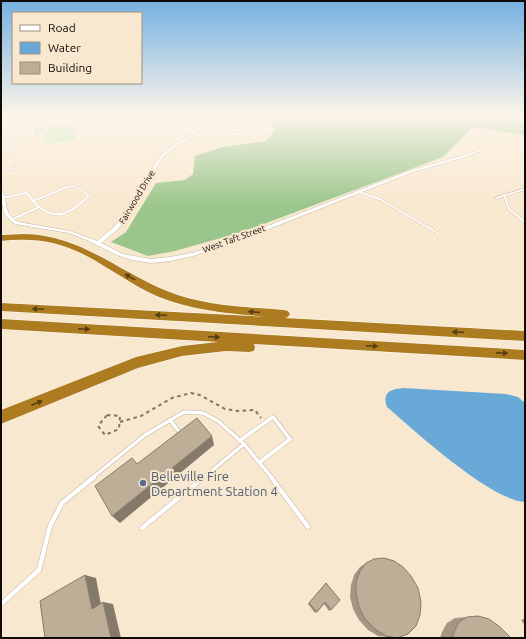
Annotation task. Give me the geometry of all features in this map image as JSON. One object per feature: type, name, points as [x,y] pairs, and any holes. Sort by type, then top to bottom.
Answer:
[{"type":"highway","points":[[4,237],[35,238],[60,242],[83,251],[156,291],[176,299],[199,305],[233,310],[347,320],[376,327]]},
{"type":"highway","points":[[1,307],[525,336]]},
{"type":"highway","points":[[1,324],[525,355]]},
{"type":"highway","points":[[1,417],[136,363],[182,351],[226,346],[317,348],[351,345]]},
{"type":"street","name":"Fairwood Drive","points":[[98,243],[109,236],[125,219],[159,161],[165,153],[176,146]]},
{"type":"street","name":"West Taft Street","points":[[11,220],[25,226],[70,232],[98,243],[121,255],[142,260],[161,260],[181,257],[244,237],[357,191],[412,171],[462,157],[484,149]]},
{"type":"street","points":[[496,198],[525,189]]},
{"type":"street","points":[[1,192],[4,213],[11,220]]},
{"type":"lane","points":[[14,146],[16,157]]},
{"type":"lane","points":[[1,152],[14,149]]},
{"type":"lane","points":[[1,171],[16,168],[16,161]]},
{"type":"lane","points":[[2,198],[26,193],[33,201],[38,206],[50,213],[61,213],[74,208],[89,195],[74,186],[67,187],[33,201]]},
{"type":"lane","points":[[357,191],[382,200],[440,234]]},
{"type":"lane","points":[[504,195],[509,209],[525,222]]},
{"type":"lane","points":[[11,220],[38,206]]},
{"type":"lane","points":[[1,604],[39,570],[50,526],[62,503],[145,435],[184,412],[203,412],[218,421],[244,444],[260,462],[308,527]]},
{"type":"lane","points":[[239,441],[273,417],[290,439],[260,462]]},
{"type":"lane","points":[[170,420],[184,438]]},
{"type":"lane","points":[[142,528],[244,444]]},
{"type":"path","points":[[120,422],[143,416],[180,394],[192,393],[203,395],[221,408],[233,410],[255,410],[265,423]]},
{"type":"path","points":[[107,415],[120,416],[120,422],[119,429],[105,435],[98,426],[107,415]]},
{"type":"green space","points":[[454,146],[443,157],[242,232],[175,251],[148,256],[111,242],[126,232],[156,183],[185,180],[193,174],[195,156],[223,147]]},
{"type":"water","points":[[403,388],[506,394],[518,397],[525,403],[525,502],[510,498],[493,490],[473,477],[453,463],[387,407],[386,395],[394,389]]},
{"type":"building","name":"Belleville Fire Department Station 4","points":[[197,418],[212,436],[112,516],[95,486],[132,458],[137,464]]},
{"type":"building","points":[[384,558],[394,561],[403,567],[411,576],[418,588],[421,602],[420,615],[416,626],[408,634],[397,638],[386,636],[375,629],[365,619],[359,607],[356,594],[356,582],[360,571],[366,563],[374,559]]},
{"type":"building","points":[[85,575],[92,609],[103,602],[111,638],[45,638],[40,601]]},
{"type":"building","points":[[326,583],[340,600],[331,610],[325,602],[317,612],[309,603]]},
{"type":"building","points":[[478,616],[489,619],[511,638],[452,638],[459,622],[467,617]]},
{"type":"place","name":"Belleville Fire Department Station 4","points":[[143,483]]}]
